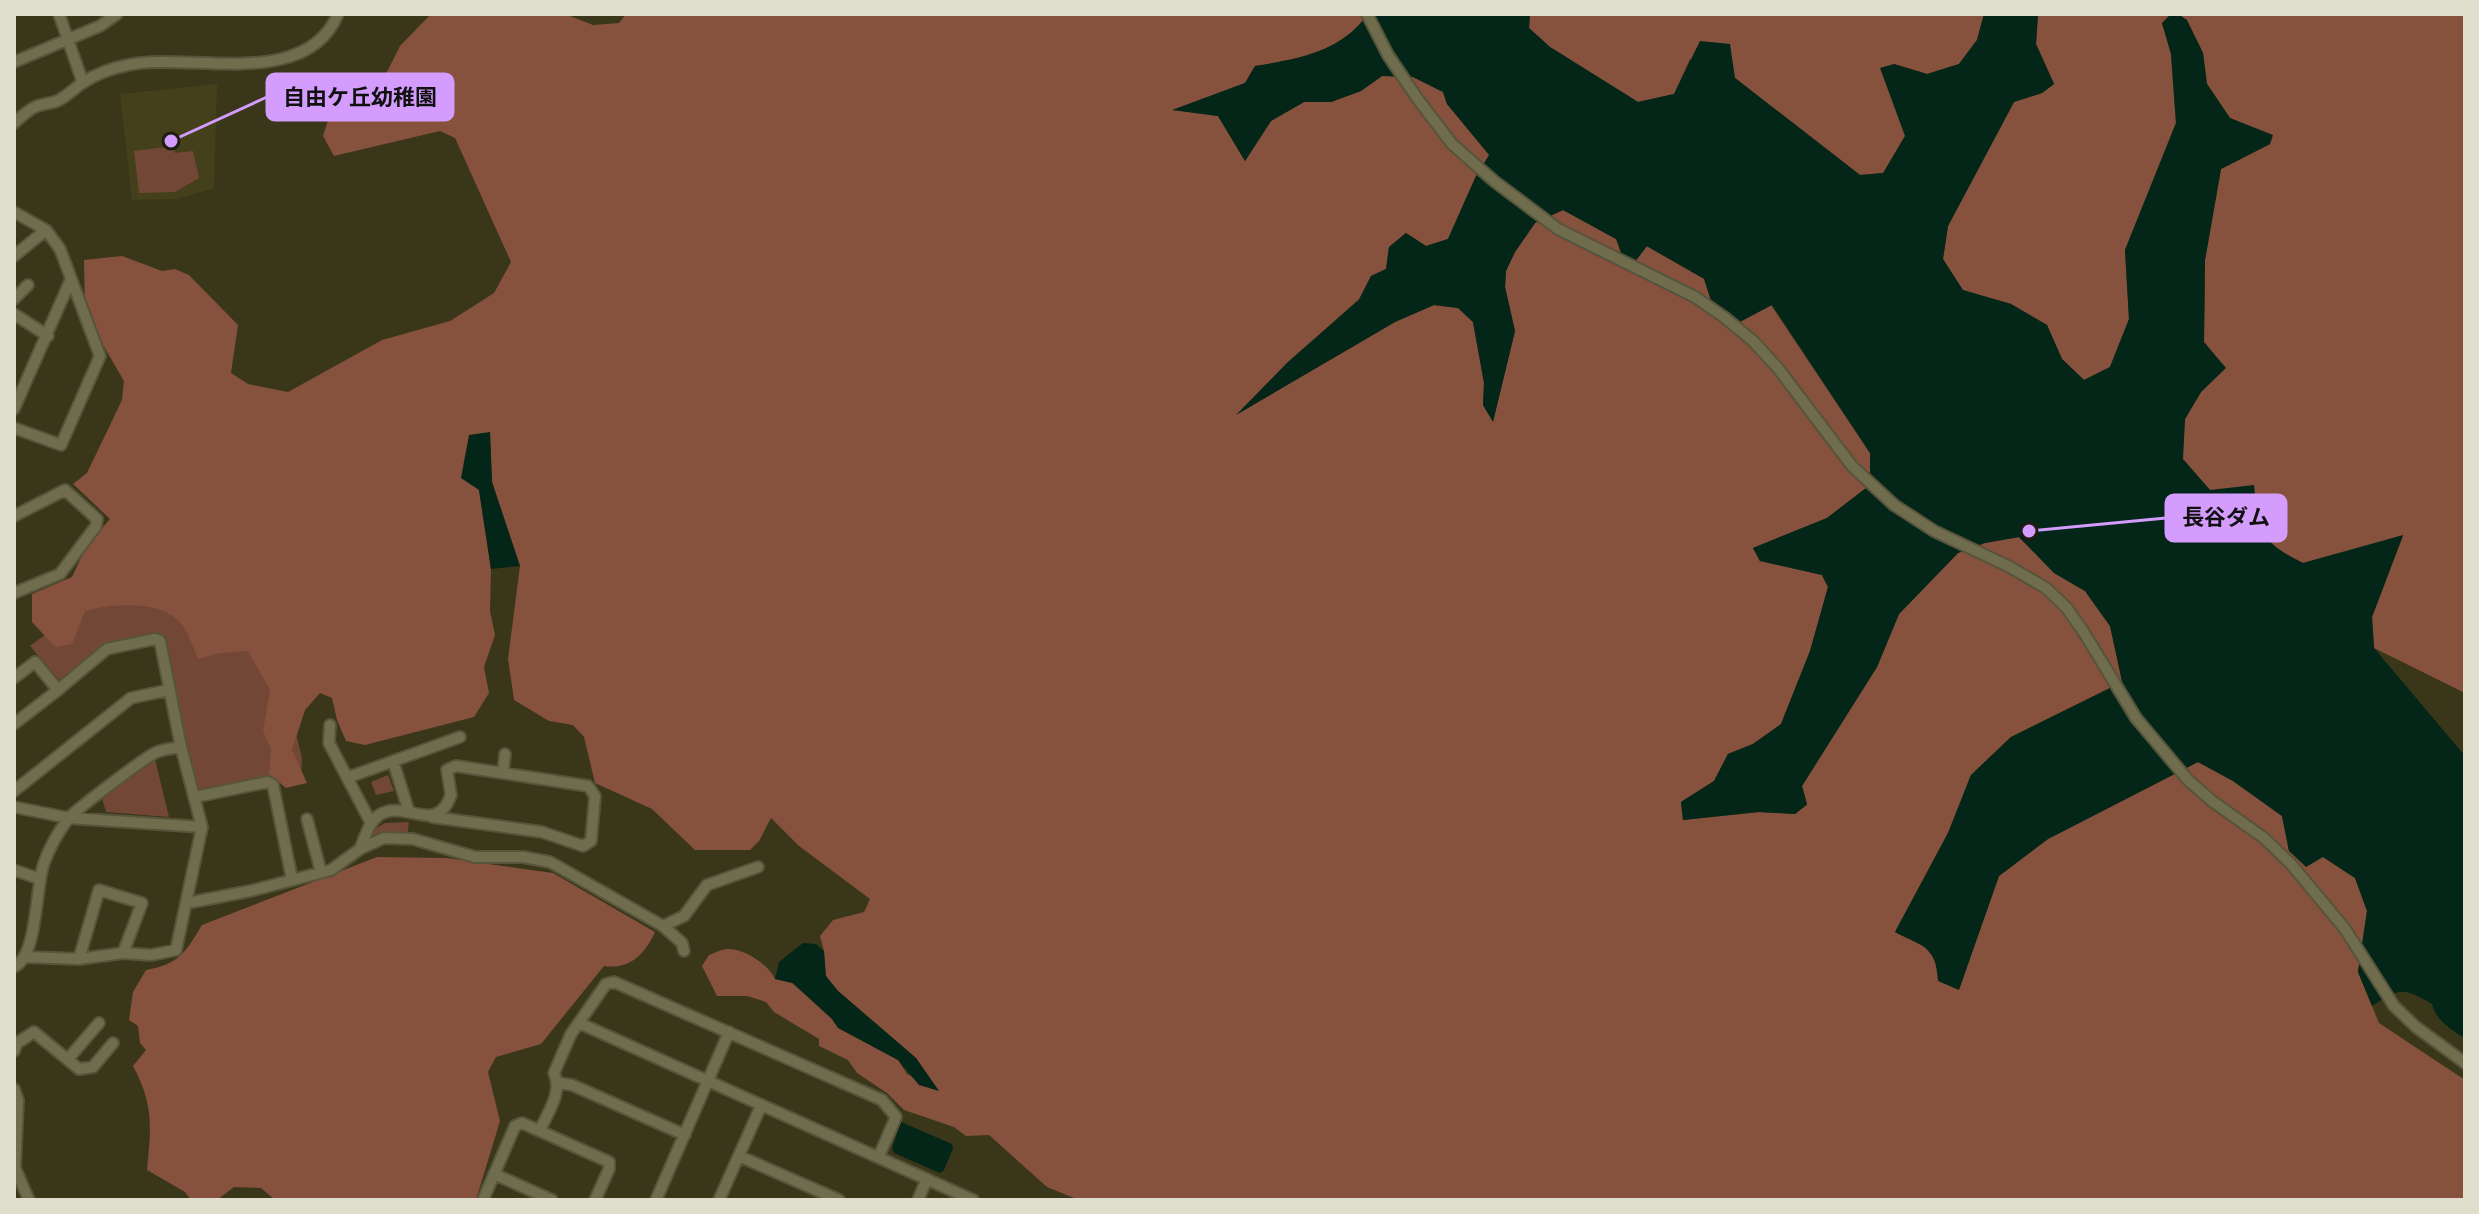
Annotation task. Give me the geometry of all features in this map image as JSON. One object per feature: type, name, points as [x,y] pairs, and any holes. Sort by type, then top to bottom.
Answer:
[{"type":"street","points":[[59,14],[83,83]]},
{"type":"street","points":[[14,62],[100,26],[117,14]]},
{"type":"street","points":[[14,123],[34,107],[58,101],[96,75],[130,65],[164,62],[239,66],[294,54],[322,38],[338,14]]},
{"type":"street","points":[[1367,14],[1380,42],[1417,98],[1452,144],[1494,181],[1558,229],[1695,297],[1734,325],[1777,367],[1852,466],[1894,505],[1924,525],[2046,588],[2056,597],[2083,631],[2136,718],[2188,780],[2264,838],[2291,864],[2345,929],[2394,1006],[2416,1027],[2465,1063]]},
{"type":"street","points":[[14,212],[46,230],[60,249],[100,356],[61,445],[14,428]]},
{"type":"street","points":[[14,256],[46,230]]},
{"type":"street","points":[[14,409],[18,385],[48,336],[71,279]]},
{"type":"street","points":[[14,299],[28,285]]},
{"type":"street","points":[[14,314],[48,336]]},
{"type":"street","points":[[14,516],[65,490],[97,519],[96,526],[60,574],[14,593]]},
{"type":"street","points":[[14,724],[107,649],[155,639],[160,641],[181,747],[202,827],[176,950],[151,955],[123,953],[79,959],[26,957]]},
{"type":"street","points":[[14,678],[35,662],[58,690]]},
{"type":"street","points":[[14,791],[131,698],[169,690]]},
{"type":"street","points":[[330,725],[329,743],[371,823]]},
{"type":"street","points":[[349,777],[460,737]]},
{"type":"street","points":[[14,967],[26,957],[45,861],[69,818],[155,752],[181,747]]},
{"type":"street","points":[[503,772],[505,754]]},
{"type":"street","points":[[393,761],[409,812]]},
{"type":"street","points":[[360,849],[371,823],[380,814],[388,812],[409,812],[432,817],[542,832],[583,846],[591,841],[595,796],[588,786],[456,766],[451,767],[447,775],[451,787],[449,801],[440,813],[432,817]]},
{"type":"street","points":[[195,797],[268,782],[273,785],[292,879]]},
{"type":"street","points":[[14,807],[69,818],[202,827]]},
{"type":"street","points":[[307,819],[321,872]]},
{"type":"street","points":[[187,903],[331,870],[360,849],[384,838],[413,839],[475,857],[523,857],[550,862],[663,926],[682,943],[684,951]]},
{"type":"street","points":[[663,926],[684,916],[707,885],[758,867]]},
{"type":"street","points":[[14,870],[40,879]]},
{"type":"street","points":[[79,959],[99,890],[142,903],[123,953]]},
{"type":"street","points":[[540,1130],[559,1083],[554,1073],[571,1034],[606,984],[614,982],[882,1100],[896,1117],[879,1156]]},
{"type":"street","points":[[68,1059],[99,1023]]},
{"type":"street","points":[[579,1023],[973,1200]]},
{"type":"street","points":[[14,1051],[17,1043],[34,1032],[79,1069],[93,1067],[113,1043]]},
{"type":"street","points":[[656,1200],[729,1032]]},
{"type":"street","points":[[559,1083],[572,1085],[685,1135]]},
{"type":"street","points":[[14,1089],[18,1100],[15,1168],[29,1200]]},
{"type":"street","points":[[719,1200],[761,1106]]},
{"type":"street","points":[[483,1200],[515,1126],[522,1123],[609,1162],[609,1169],[595,1200]]},
{"type":"street","points":[[739,1156],[839,1200]]},
{"type":"street","points":[[494,1174],[552,1200]]},
{"type":"street","points":[[918,1200],[927,1179]]},
{"type":"shaded area","points":[[431,14],[565,14],[593,25],[619,23],[626,14],[1368,14],[1345,37],[1318,52],[1255,66],[1245,83],[1174,110],[1218,116],[1245,161],[1271,121],[1304,102],[1331,102],[1361,91],[1382,76],[1413,77],[1443,92],[1447,104],[1490,155],[1476,176],[1448,239],[1426,246],[1406,233],[1389,247],[1386,269],[1371,276],[1359,299],[1288,362],[1239,413],[1395,322],[1434,305],[1458,308],[1473,322],[1484,383],[1483,405],[1493,421],[1515,331],[1505,287],[1506,271],[1535,223],[1563,210],[1616,239],[1646,246],[1705,279],[1712,304],[1771,305],[1870,453],[1870,485],[1827,518],[1753,548],[1760,561],[1822,575],[1828,587],[1810,651],[1781,724],[1753,744],[1728,754],[1714,781],[1681,802],[1683,820],[1759,812],[1795,814],[1807,805],[1802,786],[1877,667],[1899,614],[1958,553],[1985,543],[2019,537],[2054,573],[2085,591],[2110,626],[2123,682],[2011,737],[1971,775],[1948,833],[1895,932],[1925,947],[1959,989],[1999,876],[2048,839],[2198,762],[2233,781],[2282,816],[2289,851],[2323,857],[2355,878],[2367,911],[2358,972],[2379,1023],[2465,1080],[2465,1200],[1079,1200],[1047,1187],[989,1135],[966,1136],[954,1127],[904,1110],[887,1093],[857,1073],[848,1060],[819,1046],[819,1039],[774,1012],[766,1002],[747,996],[717,996],[702,966],[709,955],[728,949],[748,955],[762,963],[775,979],[792,983],[839,1028],[898,1060],[907,1074],[938,1090],[916,1058],[838,991],[825,976],[820,936],[833,920],[864,912],[870,899],[799,846],[771,818],[759,841],[750,850],[695,850],[652,809],[595,783],[584,737],[573,725],[549,721],[514,700],[508,659],[520,566],[492,482],[490,433],[479,490],[491,569],[490,611],[495,635],[484,667],[489,693],[474,717],[365,745],[346,741],[332,698],[320,693],[305,710],[292,750],[307,783],[286,788],[269,774],[271,749],[263,731],[270,690],[248,651],[220,653],[198,659],[178,620],[168,613],[145,606],[85,611],[72,644],[55,647],[32,622],[32,594],[72,577],[86,547],[110,519],[73,484],[87,473],[122,400],[124,381],[85,314],[84,260],[122,256],[162,271],[175,269],[189,275],[238,325],[231,373],[248,384],[288,392],[382,340],[450,321],[494,293],[511,262],[455,138],[440,131],[334,156],[323,136],[328,120],[344,97],[374,88],[388,70],[400,46]]},
{"type":"shaded area","points":[[1368,14],[1530,14],[1529,28],[1550,47],[1638,102],[1674,94],[1700,41],[1730,44],[1735,78],[1860,175],[1883,173],[1905,136],[1880,68],[1894,64],[1927,74],[1959,64],[1977,40],[1984,14],[2038,14],[2036,44],[2054,84],[2042,93],[2014,102],[1948,226],[1943,259],[1963,290],[2011,304],[2047,325],[2062,359],[2084,380],[2110,367],[2129,319],[2125,250],[2176,123],[2171,54],[2162,23],[2171,14],[2178,14],[2187,20],[2203,53],[2207,84],[2230,118],[2273,135],[2270,144],[2221,169],[2205,260],[2204,342],[2226,368],[2201,392],[2185,419],[2183,459],[2210,490],[2254,485],[2260,525],[2269,541],[2303,563],[2403,535],[2372,617],[2374,648],[2465,756],[2465,1038],[2440,1020],[2432,1004],[2407,992],[2396,993],[2372,1006],[2358,972],[2367,911],[2355,878],[2323,857],[2306,867],[2289,851],[2282,816],[2233,781],[2198,762],[2048,839],[1999,876],[1959,990],[1938,981],[1935,961],[1927,949],[1895,932],[1948,833],[1971,775],[2011,737],[2122,682],[2110,626],[2085,591],[2054,573],[2019,537],[1985,543],[1958,553],[1899,614],[1877,667],[1802,786],[1807,804],[1795,814],[1759,812],[1683,820],[1681,802],[1714,781],[1728,754],[1753,744],[1781,724],[1810,651],[1828,587],[1822,575],[1760,561],[1753,548],[1827,518],[1870,485],[1870,453],[1772,305],[1740,322],[1712,304],[1704,279],[1647,246],[1635,262],[1622,256],[1616,239],[1563,210],[1535,223],[1506,271],[1505,287],[1515,331],[1493,422],[1483,405],[1484,383],[1473,322],[1458,308],[1434,305],[1395,322],[1236,415],[1288,362],[1359,300],[1371,276],[1386,269],[1389,247],[1406,233],[1426,246],[1448,239],[1476,176],[1489,155],[1447,104],[1443,92],[1413,77],[1382,76],[1361,91],[1331,102],[1304,102],[1271,121],[1245,161],[1218,116],[1172,110],[1245,83],[1255,66],[1318,52],[1345,37]]},
{"type":"shaded area","points":[[1530,14],[1984,14],[1977,40],[1959,64],[1927,74],[1894,64],[1905,136],[1884,173],[1860,175],[1735,78],[1690,59],[1674,94],[1638,102],[1550,47],[1529,28]]},
{"type":"shaded area","points":[[2038,14],[2171,14],[2162,23],[2171,54],[2176,123],[2125,250],[2129,319],[2110,367],[2084,380],[2062,359],[2047,325],[2011,304],[1962,290],[1943,259],[1948,226],[2014,102],[2042,93],[2054,84],[2036,44]]},
{"type":"shaded area","points":[[2178,14],[2465,14],[2465,693],[2374,648],[2372,617],[2403,536],[2303,563],[2277,550],[2258,526],[2210,490],[2182,459],[2185,419],[2201,392],[2225,368],[2204,343],[2205,260],[2221,169],[2270,144],[2230,118],[2207,84],[2203,53],[2187,21]]},
{"type":"shaded area","points":[[217,84],[214,188],[177,199],[132,200],[120,94]]},
{"type":"shaded area","points":[[174,146],[175,153],[193,151],[199,178],[175,192],[139,193],[134,151]]},
{"type":"shaded area","points":[[490,432],[492,482],[520,566],[491,569],[479,490],[461,478],[469,435]]},
{"type":"shaded area","points":[[170,600],[275,650],[302,758],[301,780],[279,776],[198,790],[166,636],[100,648],[59,680],[30,646],[78,610]]},
{"type":"shaded area","points":[[155,759],[169,817],[106,812],[102,798]]},
{"type":"shaded area","points":[[388,775],[394,791],[376,795],[371,782]]},
{"type":"shaded area","points":[[409,822],[407,836],[382,833],[371,838],[373,830],[385,823]]},
{"type":"shaded area","points":[[377,857],[446,858],[553,873],[655,932],[636,959],[613,967],[604,966],[541,1044],[496,1057],[488,1072],[500,1121],[476,1200],[275,1200],[261,1188],[234,1187],[217,1200],[191,1200],[185,1192],[147,1170],[148,1105],[133,1066],[146,1050],[140,1043],[138,1026],[129,1020],[133,992],[146,970],[180,956],[202,925]]},
{"type":"shaded area","points":[[803,943],[816,944],[824,951],[826,976],[838,991],[916,1058],[939,1091],[919,1085],[898,1060],[838,1028],[793,983],[775,979],[779,962]]},
{"type":"shaded area","points":[[901,1122],[952,1144],[944,1170],[940,1173],[894,1153],[892,1148]]},
{"type":"place","name":"自由ケ丘幼稚園","points":[[171,141]]},
{"type":"place","name":"長谷ダム","points":[[2029,531]]}]
